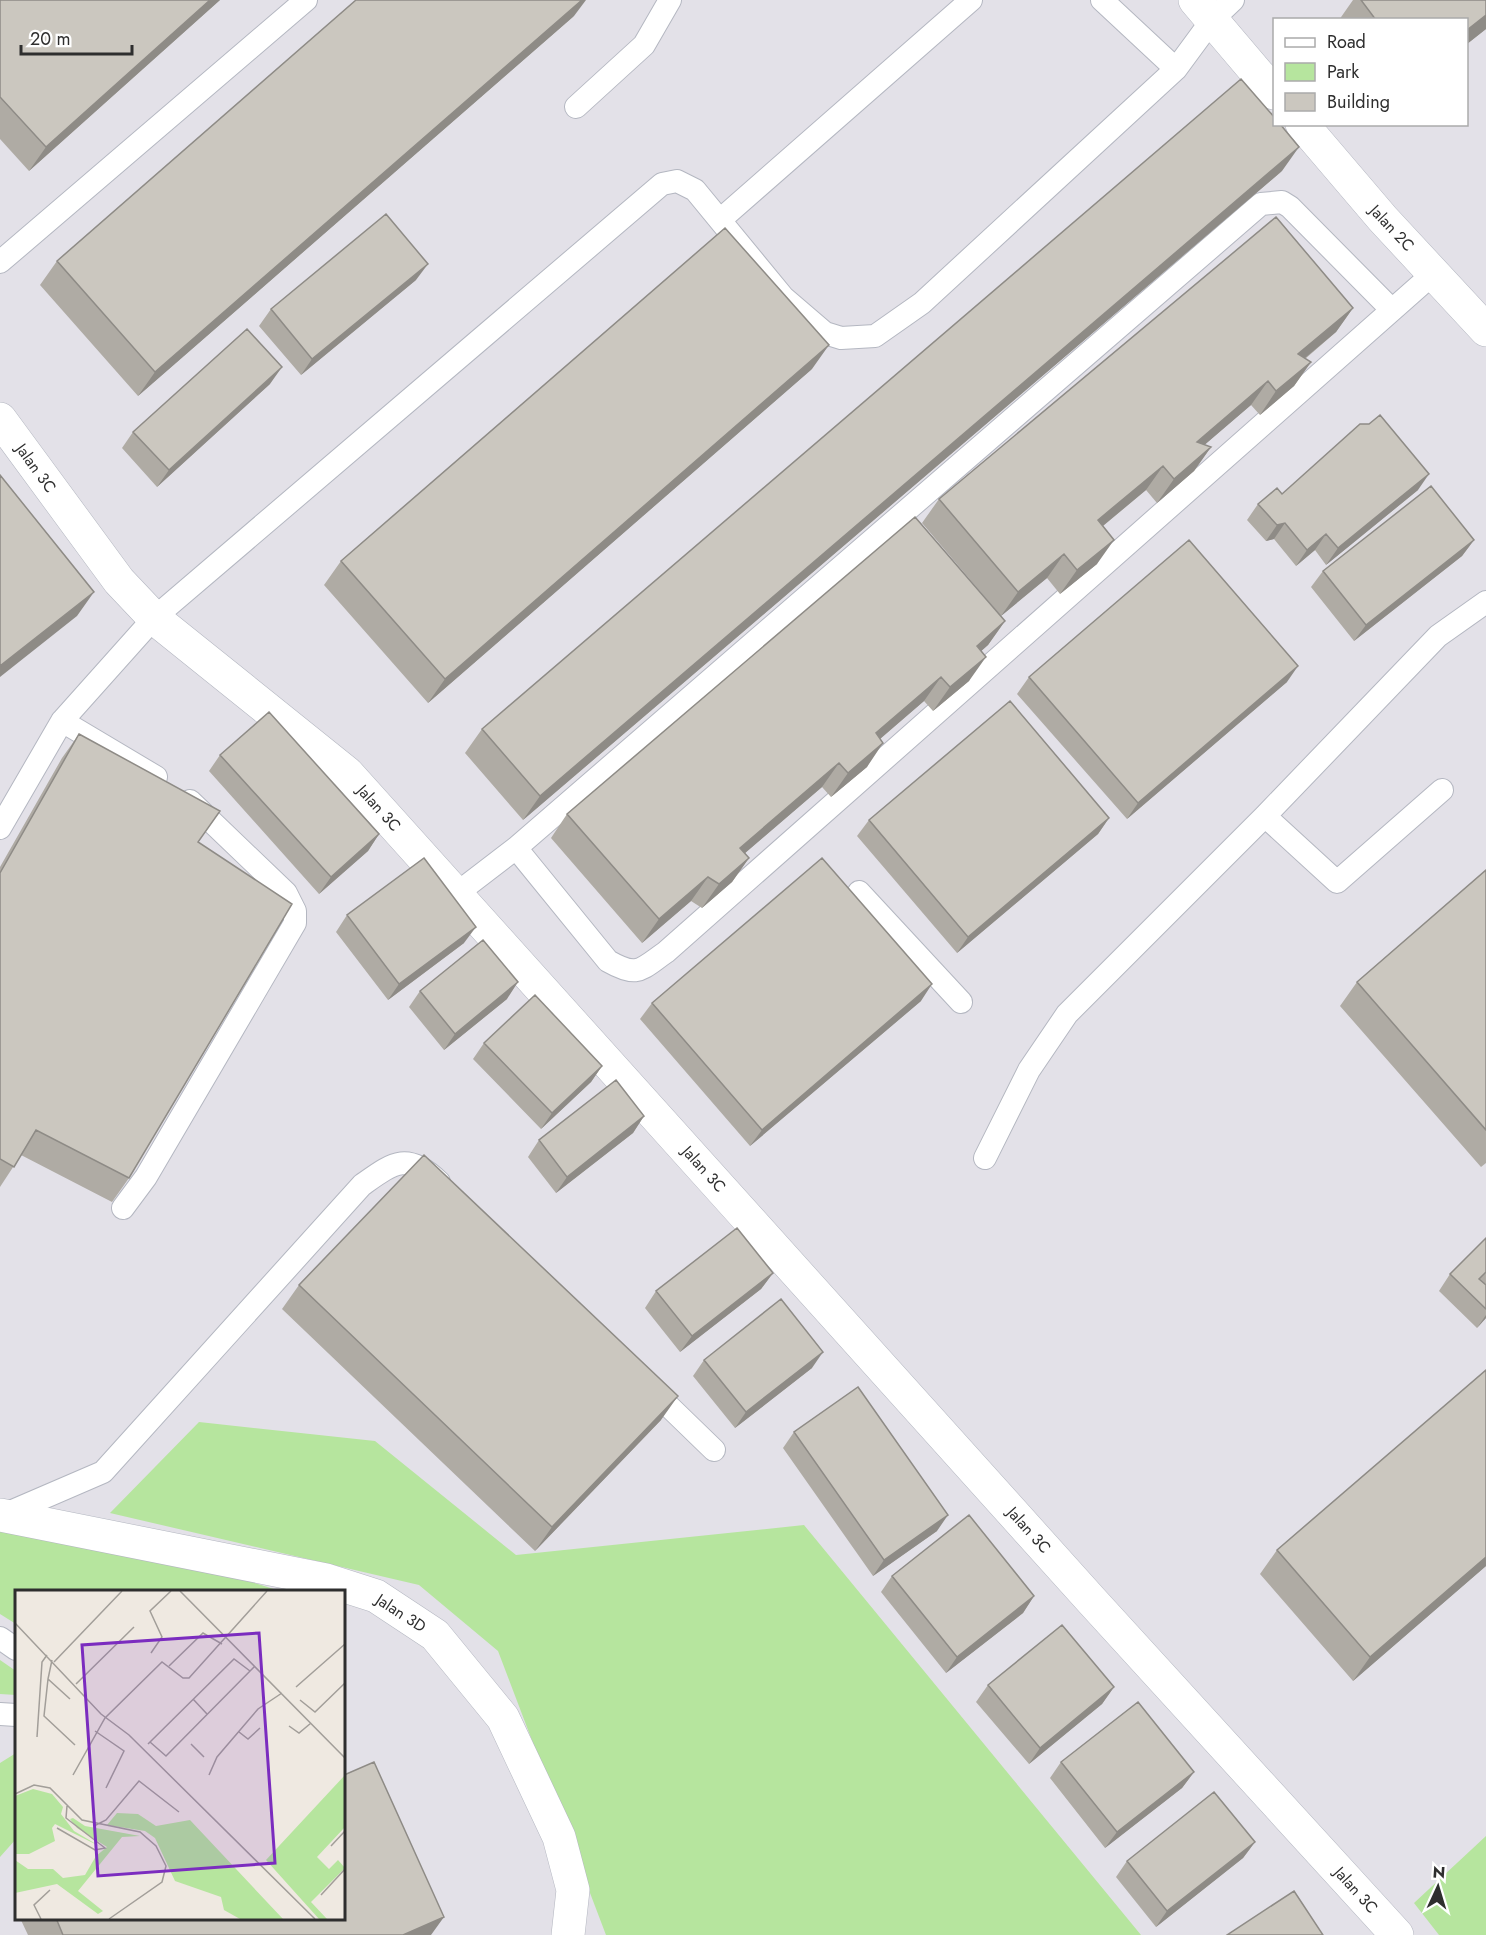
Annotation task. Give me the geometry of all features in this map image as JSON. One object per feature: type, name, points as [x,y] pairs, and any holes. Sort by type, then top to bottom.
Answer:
[{"type":"street","points":[[1213,7],[1273,90]]},
{"type":"street","name":"Jalan 2C","points":[[1304,126],[1383,219],[1486,330]]},
{"type":"street","name":"Jalan 3C","points":[[0,418],[120,581],[154,618],[347,772],[1092,1600],[1397,1935]]},
{"type":"street","name":"Jalan 3D","points":[[1,1515],[326,1580],[376,1596],[435,1635],[503,1718],[559,1837],[573,1890],[568,1935]]},
{"type":"lane","points":[[0,262],[306,0]]},
{"type":"lane","points":[[576,107],[644,45],[670,0]]},
{"type":"lane","points":[[720,219],[971,0]]},
{"type":"lane","points":[[1102,0],[1176,69]]},
{"type":"lane","points":[[0,828],[62,721],[154,618],[662,184],[677,181],[694,190],[783,297],[825,333],[841,338],[875,336],[922,303],[1176,69],[1213,7]]},
{"type":"lane","points":[[456,894],[516,848],[1262,204],[1282,202],[1290,207],[1392,310]]},
{"type":"lane","points":[[516,848],[608,961],[625,971],[638,971],[666,952],[1434,273]]},
{"type":"lane","points":[[898,516],[914,533]]},
{"type":"lane","points":[[985,1158],[1029,1070],[1068,1014],[1265,816],[1438,636],[1486,602]]},
{"type":"lane","points":[[996,630],[1011,647]]},
{"type":"lane","points":[[62,721],[176,789],[286,893],[295,911],[295,923],[146,1177],[123,1208]]},
{"type":"lane","points":[[1265,816],[1337,882],[1442,790]]},
{"type":"lane","points":[[859,892],[960,1002]]},
{"type":"lane","points":[[1,1515],[103,1472],[362,1185],[390,1165],[400,1162],[426,1169],[451,1194]]},
{"type":"lane","points":[[637,1376],[714,1450]]},
{"type":"lane","points":[[0,1638],[15,1648]]},
{"type":"lane","points":[[0,1714],[15,1715]]},
{"type":"shaded area","points":[[0,0],[1486,0],[1486,1935],[0,1935]]},
{"type":"green space","points":[[199,1422],[375,1441],[516,1555],[804,1525],[1141,1935],[606,1935],[498,1651],[419,1585],[110,1513]]},
{"type":"green space","points":[[0,1527],[252,1582],[277,1590],[15,1590],[15,1623],[0,1614]]},
{"type":"green space","points":[[0,1660],[15,1670],[15,1695],[0,1694]]},
{"type":"green space","points":[[15,1754],[15,1840],[0,1857],[0,1763]]},
{"type":"green space","points":[[1486,1836],[1486,1935],[1439,1935],[1414,1903]]},
{"type":"building","points":[[0,0],[210,0],[46,147],[0,97]]},
{"type":"building","points":[[356,0],[582,0],[155,372],[57,261]]},
{"type":"building","points":[[1361,0],[1486,0],[1486,15],[1468,29],[1468,18],[1374,18]]},
{"type":"building","points":[[1241,79],[1273,116],[1273,126],[1282,126],[1299,147],[540,796],[482,729]]},
{"type":"building","points":[[386,214],[428,264],[312,359],[271,309]]},
{"type":"building","points":[[1276,217],[1353,308],[1298,354],[1311,362],[1276,391],[1268,381],[1197,442],[1211,447],[1174,479],[1163,466],[1098,520],[1114,540],[1077,570],[1064,554],[1018,592],[939,499]]},
{"type":"building","points":[[725,228],[829,345],[445,679],[341,561]]},
{"type":"building","points":[[247,329],[282,367],[169,470],[133,432]]},
{"type":"building","points":[[1380,415],[1429,474],[1338,548],[1326,534],[1307,550],[1285,523],[1277,525],[1258,504],[1277,488],[1282,494],[1360,424],[1369,424]]},
{"type":"building","points":[[0,475],[94,592],[0,666]]},
{"type":"building","points":[[1431,486],[1474,540],[1366,625],[1323,571]]},
{"type":"building","points":[[915,517],[1005,621],[977,646],[986,657],[950,687],[941,677],[876,733],[883,743],[848,773],[839,763],[740,848],[749,858],[719,884],[708,877],[659,919],[567,814]]},
{"type":"building","points":[[1189,540],[1298,666],[1138,803],[1029,677]]},
{"type":"building","points":[[1010,701],[1109,818],[968,937],[869,820]]},
{"type":"building","points":[[269,712],[379,834],[331,877],[220,755]]},
{"type":"building","points":[[79,734],[220,811],[198,842],[292,904],[129,1178],[36,1130],[14,1167],[0,1159],[0,873]]},
{"type":"building","points":[[424,858],[476,927],[399,984],[347,915]]},
{"type":"building","points":[[822,858],[932,984],[762,1130],[652,1003]]},
{"type":"building","points":[[1486,870],[1486,1130],[1357,982]]},
{"type":"building","points":[[483,940],[518,982],[455,1034],[420,991]]},
{"type":"building","points":[[535,995],[602,1066],[552,1113],[484,1043]]},
{"type":"building","points":[[616,1080],[644,1116],[567,1177],[539,1140]]},
{"type":"building","points":[[424,1155],[678,1396],[552,1527],[299,1285]]},
{"type":"building","points":[[737,1228],[773,1273],[692,1336],[656,1291]]},
{"type":"building","points":[[1486,1238],[1486,1272],[1479,1279],[1486,1285],[1486,1309],[1450,1274]]},
{"type":"building","points":[[781,1299],[823,1352],[746,1412],[704,1360]]},
{"type":"building","points":[[1486,1370],[1486,1557],[1370,1657],[1277,1550]]},
{"type":"building","points":[[858,1387],[948,1515],[884,1560],[794,1432]]},
{"type":"building","points":[[969,1515],[1034,1596],[957,1657],[892,1576]]},
{"type":"building","points":[[1062,1625],[1114,1687],[1040,1748],[988,1685]]},
{"type":"building","points":[[1138,1702],[1194,1772],[1117,1832],[1061,1762]]},
{"type":"building","points":[[374,1762],[444,1917],[403,1935],[63,1935],[57,1920],[345,1920],[345,1775]]},
{"type":"building","points":[[1214,1792],[1255,1842],[1167,1911],[1127,1861]]},
{"type":"building","points":[[1294,1891],[1323,1935],[1227,1935]]}]
